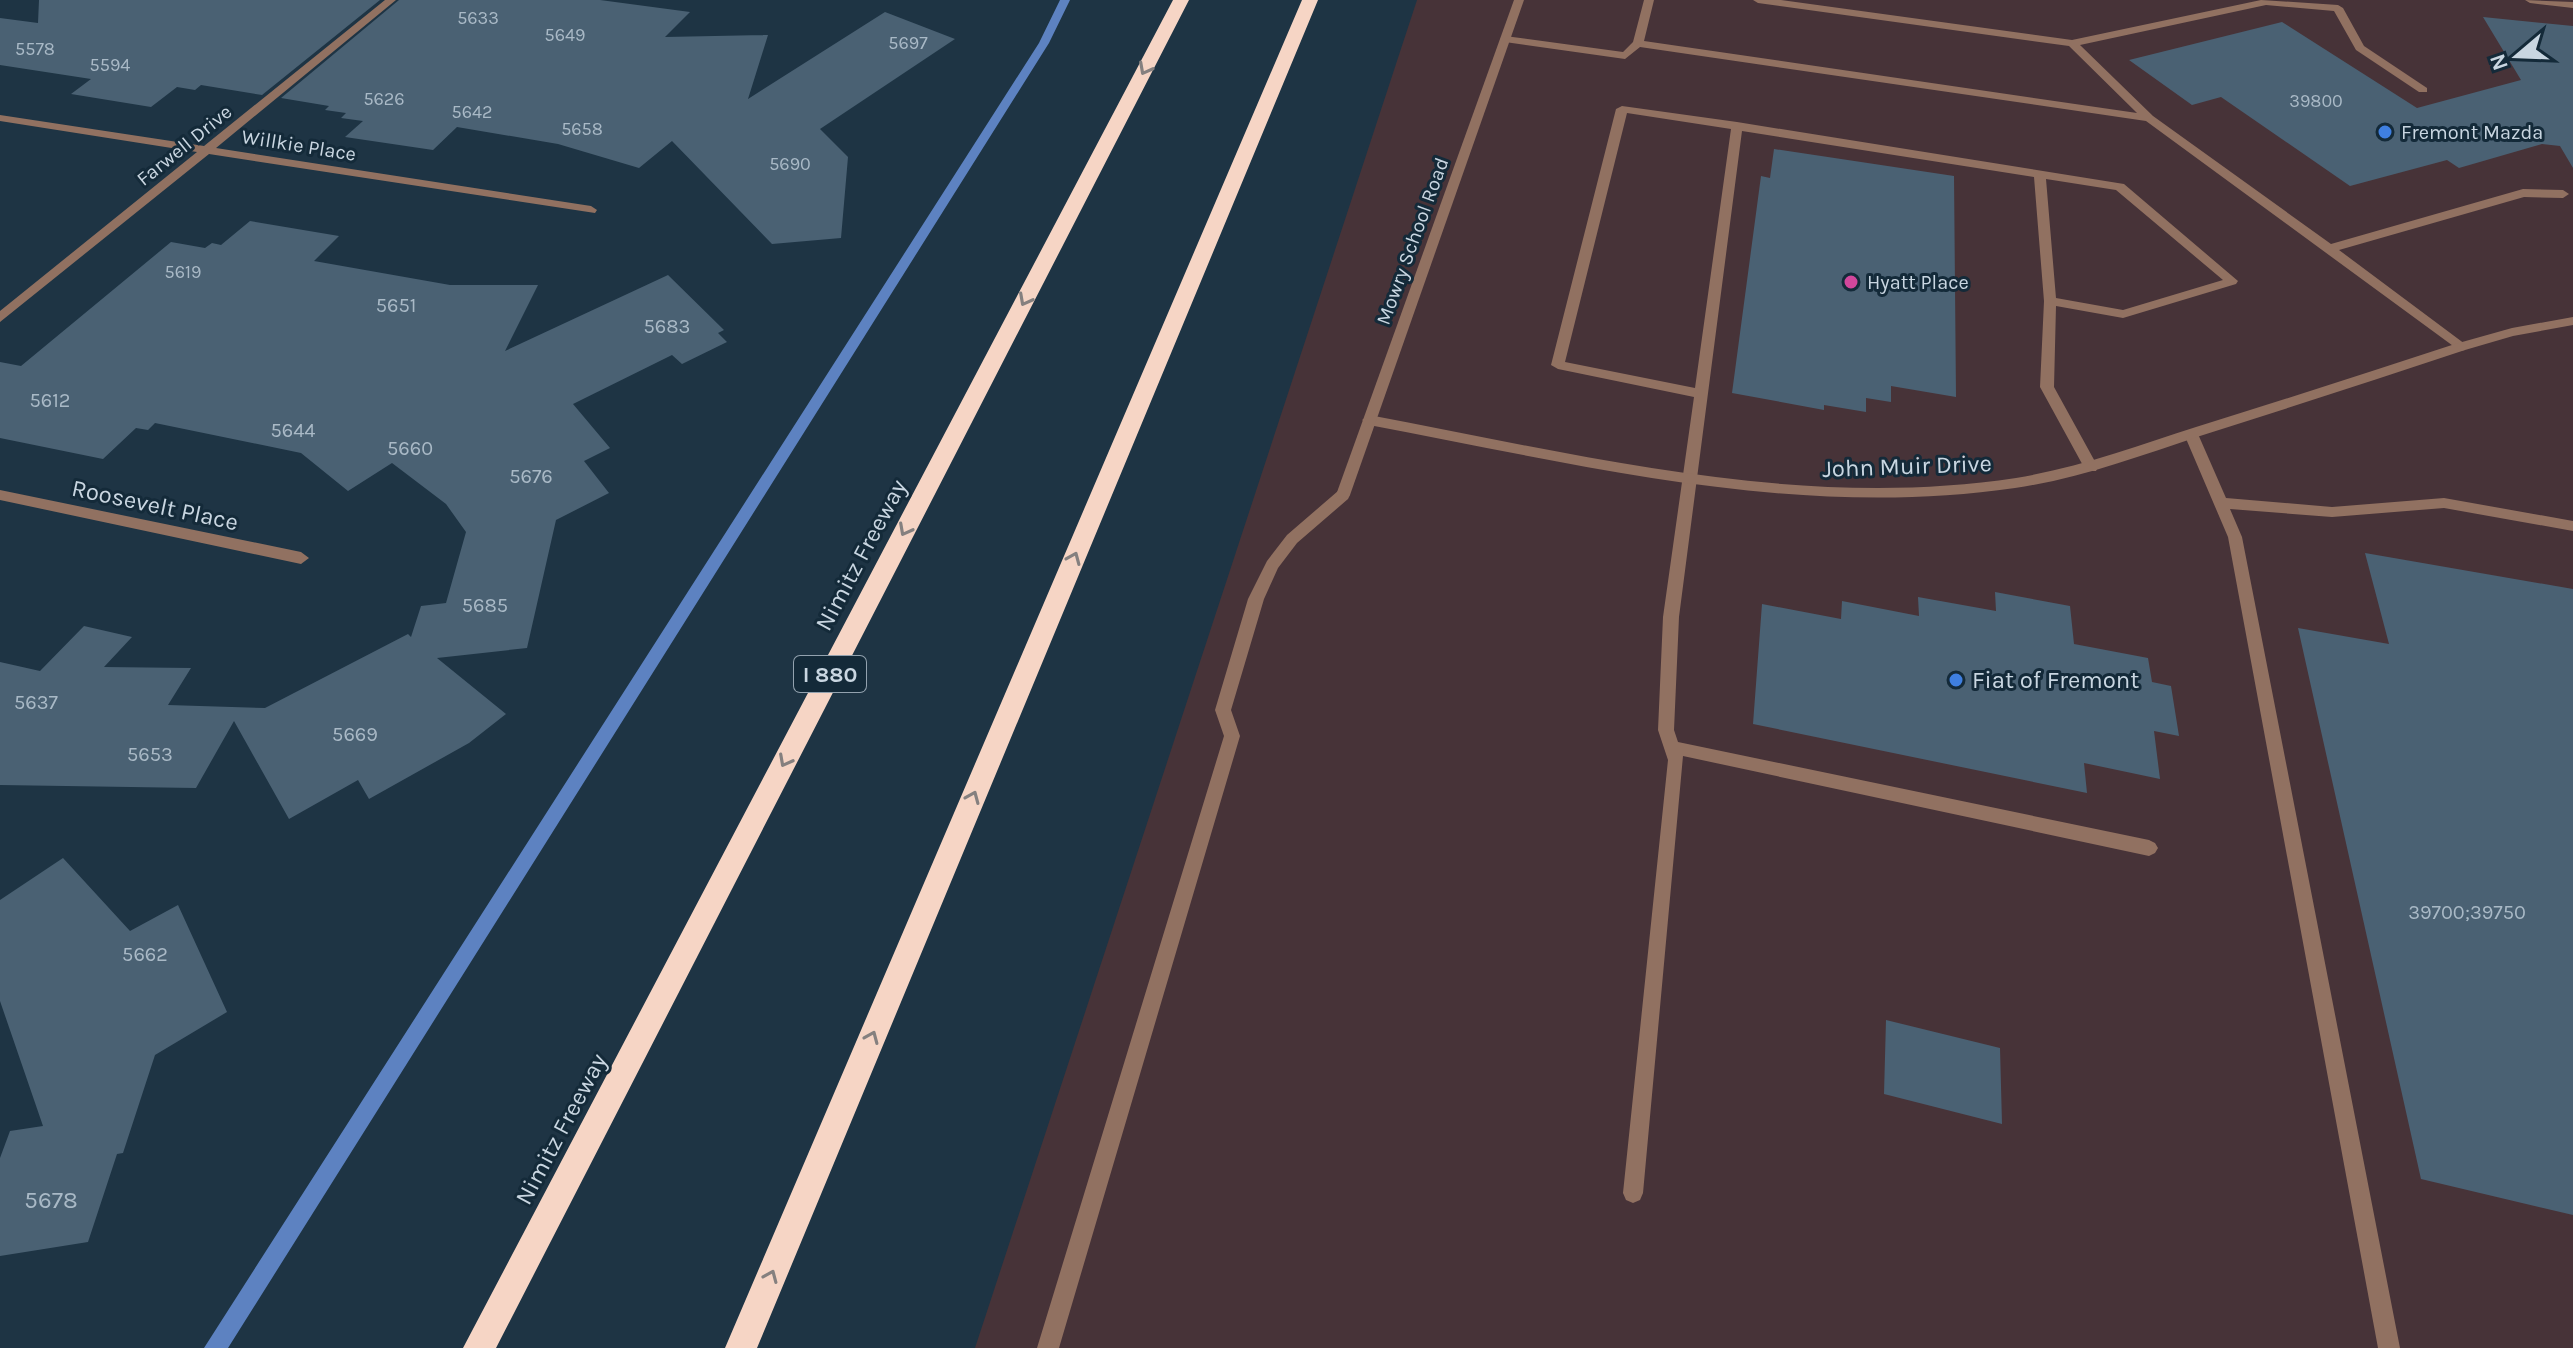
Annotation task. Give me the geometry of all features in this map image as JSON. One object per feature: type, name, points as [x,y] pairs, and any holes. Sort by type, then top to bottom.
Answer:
[{"type":"highway","name":"Nimitz Freeway","points":[[479,1348],[1181,0]]},
{"type":"highway","points":[[741,1348],[1310,0]]},
{"type":"street","name":"Farwell Drive","points":[[0,318],[391,0]]},
{"type":"street","name":"Mowry School Road","points":[[1048,1348],[1232,736],[1223,710],[1256,599],[1272,565],[1292,539],[1343,495],[1519,0]]},
{"type":"street","points":[[1505,39],[1625,56],[1638,43],[1649,0]]},
{"type":"street","points":[[1758,0],[2072,43],[2266,2],[2338,8],[2360,48],[2423,90]]},
{"type":"street","points":[[2530,0],[2573,5]]},
{"type":"street","points":[[1638,43],[2149,118]]},
{"type":"street","points":[[2072,43],[2149,118],[2460,347]]},
{"type":"street","points":[[1699,393],[1558,365],[1622,109],[2120,187],[2232,281],[2123,314],[2050,301]]},
{"type":"street","name":"Willkie Place","points":[[0,118],[591,210]]},
{"type":"street","points":[[1633,1193],[1676,760],[1666,730],[1671,617],[1737,125]]},
{"type":"street","points":[[2040,174],[2050,301],[2047,387],[2091,467]]},
{"type":"street","points":[[2329,249],[2523,193],[2568,194],[2573,205]]},
{"type":"street","name":"John Muir Drive","points":[[1369,420],[1688,477],[1788,491],[1876,494],[1940,492],[2015,484],[2091,467],[2460,347],[2512,332],[2573,321]]},
{"type":"street","points":[[2191,434],[2235,537],[2389,1348]]},
{"type":"street","name":"Roosevelt Place","points":[[0,495],[301,558]]},
{"type":"street","points":[[2222,503],[2332,512],[2444,503],[2573,526]]},
{"type":"street","points":[[1671,747],[2149,848]]},
{"type":"shaded area","points":[[1417,0],[2573,0],[2573,1348],[975,1348]]},
{"type":"building","points":[[39,0],[380,0],[262,95],[201,85],[195,90],[177,87],[151,107],[71,94],[91,79],[0,65],[0,18],[38,23]]},
{"type":"building","points":[[399,0],[600,0],[690,12],[665,37],[768,35],[748,99],[885,12],[955,39],[820,129],[848,157],[841,238],[772,244],[672,141],[639,168],[558,144],[457,127],[433,150],[345,137],[363,121],[341,118],[346,113],[325,110],[329,106],[281,98]]},
{"type":"building","points":[[2483,17],[2573,26],[2573,168],[2560,146],[2542,144],[2459,168],[2447,160],[2350,186],[2221,97],[2192,105],[2129,60],[2282,22],[2417,108],[2521,80]]},
{"type":"building","name":"Hyatt Place","points":[[1774,149],[1954,176],[1956,397],[1891,386],[1891,402],[1866,398],[1866,412],[1824,405],[1824,410],[1732,393],[1761,176],[1770,178]]},
{"type":"building","points":[[250,221],[339,236],[314,261],[450,285],[538,285],[505,351],[668,275],[724,330],[718,333],[727,342],[682,364],[672,355],[573,404],[610,448],[584,461],[609,493],[556,520],[527,648],[437,658],[506,714],[469,743],[369,799],[358,780],[289,819],[234,721],[196,788],[0,785],[0,662],[40,671],[84,626],[132,637],[104,667],[191,668],[168,705],[265,708],[408,634],[411,637],[421,606],[446,603],[466,532],[446,504],[392,463],[348,491],[301,453],[155,423],[148,430],[136,428],[103,459],[0,438],[0,362],[21,366],[171,242],[205,248],[212,243],[221,245]]},
{"type":"building","points":[[2365,553],[2573,589],[2573,1215],[2421,1179],[2298,628],[2389,644]]},
{"type":"building","points":[[1995,592],[2070,606],[2074,644],[2148,658],[2152,682],[2171,686],[2179,736],[2154,731],[2160,779],[2084,763],[2087,793],[1753,724],[1762,604],[1841,619],[1842,601],[1919,616],[1918,597],[1996,611]]},
{"type":"building","points":[[63,858],[130,931],[178,905],[227,1012],[155,1055],[123,1153],[117,1154],[88,1242],[0,1256],[0,1158],[10,1131],[43,1126],[0,1001],[0,900]]},
{"type":"building","points":[[1886,1020],[2000,1048],[2002,1124],[1884,1094]]},
{"type":"waterway","points":[[215,1348],[1044,43],[1065,0]]},
{"type":"place","name":"Fremont Mazda","points":[[2385,132]]},
{"type":"place","name":"Hyatt Place","points":[[1851,282]]},
{"type":"place","name":"Fiat of Fremont","points":[[1956,680]]}]
